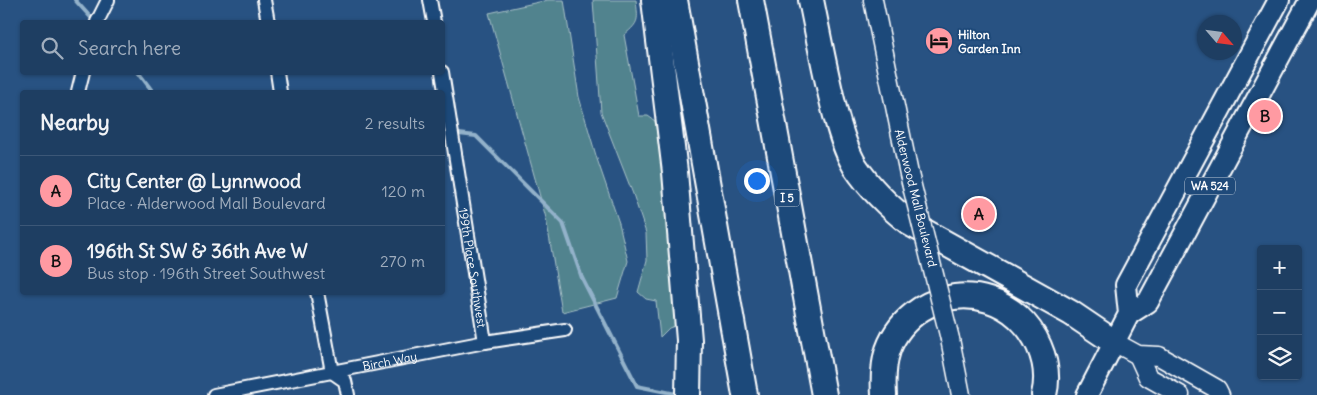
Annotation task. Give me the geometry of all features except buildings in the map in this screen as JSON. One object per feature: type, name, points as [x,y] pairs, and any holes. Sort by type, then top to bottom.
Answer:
[{"type":"highway","points":[[654,0],[677,202],[689,340],[688,395]]},
{"type":"highway","points":[[674,0],[745,395]]},
{"type":"highway","name":"I 5","points":[[751,0],[824,395]]},
{"type":"highway","points":[[811,0],[844,145],[855,166],[872,190],[890,208],[911,224],[1071,313],[1114,342]]},
{"type":"highway","points":[[884,395],[884,366],[888,349],[904,324],[914,314],[930,304],[945,299],[968,296],[1001,305],[1017,315],[1031,330],[1045,363],[1044,395]]},
{"type":"main road","name":"Alderwood Mall Boulevard","points":[[872,0],[909,174],[950,339],[961,395]]},
{"type":"main road","name":"WA 524","points":[[1129,314],[1126,285],[1279,0]]},
{"type":"main road","name":"WA 524","points":[[1087,395],[1129,314],[1148,302],[1310,0]]},
{"type":"main road","points":[[1114,342],[1138,356],[1160,356],[1218,389],[1220,395]]},
{"type":"main road","points":[[1138,356],[1148,377],[1180,395]]},
{"type":"street","points":[[99,20],[108,0]]},
{"type":"street","points":[[264,0],[268,20]]},
{"type":"street","points":[[430,0],[434,20]]},
{"type":"street","points":[[78,90],[82,75]]},
{"type":"street","points":[[277,75],[280,90]]},
{"type":"street","name":"199th Place Southwest","points":[[442,75],[445,90]]},
{"type":"street","name":"199th Place Southwest","points":[[445,91],[485,342]]},
{"type":"street","points":[[318,295],[332,372],[345,381],[348,395]]},
{"type":"street","name":"Birch Way","points":[[214,395],[485,342],[565,330]]},
{"type":"green space","points":[[548,0],[564,0],[579,97],[597,159],[619,223],[628,261],[617,298],[562,312],[546,218],[489,13]]},
{"type":"green space","points":[[593,0],[636,0],[637,20],[633,27],[624,35],[639,116],[648,116],[655,121],[667,192],[669,248],[678,325],[669,328],[660,337],[656,301],[646,299],[638,292],[647,260],[646,233],[601,112]]},
{"type":"waterway","points":[[75,0],[93,20]]},
{"type":"waterway","points":[[140,75],[152,90]]},
{"type":"waterway","points":[[445,132],[476,136],[563,223],[582,278],[637,386],[681,395]]},
{"type":"place","name":"Hilton Garden Inn","points":[[939,41]]},
{"type":"place","name":"196th St SW & 36th Ave W","points":[[1265,116]]},
{"type":"place","name":"City Center @ Lynnwood","points":[[979,214]]}]
